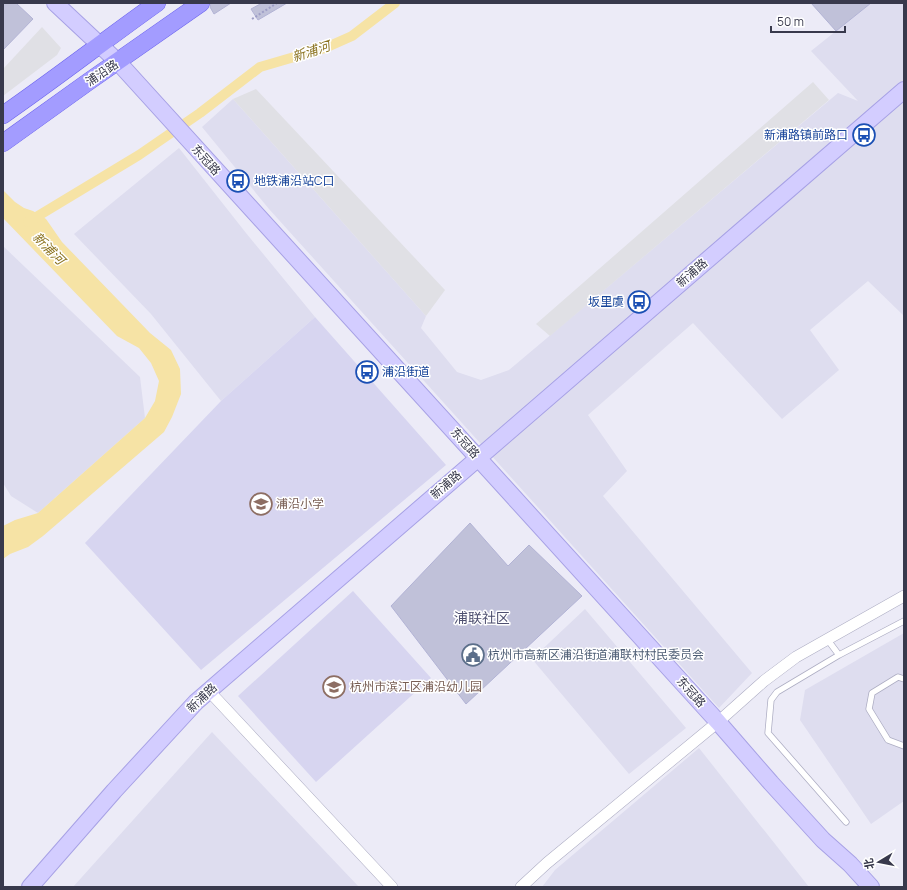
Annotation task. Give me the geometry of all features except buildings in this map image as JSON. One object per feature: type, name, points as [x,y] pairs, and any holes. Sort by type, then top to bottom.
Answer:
[{"type":"main road","name":"东冠路","points":[[55,3],[118,62],[718,722],[818,835],[850,864],[871,887]]},
{"type":"main road","points":[[3,115],[78,62],[157,3]]},
{"type":"main road","name":"浦沿路","points":[[3,143],[201,3]]},
{"type":"main road","name":"新浦路","points":[[30,887],[119,785],[196,702],[904,90]]},
{"type":"street","points":[[521,887],[547,863],[718,722],[764,680],[796,657],[904,596]]},
{"type":"street","points":[[209,691],[392,887]]},
{"type":"lane","points":[[846,822],[768,733],[771,700],[777,692],[839,655],[904,621]]},
{"type":"lane","points":[[827,639],[839,655]]},
{"type":"lane","points":[[904,679],[898,677],[872,693],[868,709],[888,740],[904,746]]},
{"type":"path","points":[[252,19],[278,3]]},
{"type":"shaded area","points":[[871,3],[904,3],[904,316],[868,281],[810,330],[839,370],[782,419],[693,323],[588,415],[627,471],[603,496],[752,673],[719,708],[269,209],[202,127],[233,99],[426,316],[421,328],[457,372],[481,380],[509,370],[838,93],[858,101],[811,51]]},
{"type":"shaded area","points":[[42,27],[61,48],[57,55],[3,96],[3,69]]},
{"type":"shaded area","points":[[813,82],[829,100],[550,336],[536,324]]},
{"type":"shaded area","points":[[256,89],[445,290],[426,316],[233,99]]},
{"type":"shaded area","points":[[179,148],[315,317],[221,401],[151,314],[74,234]]},
{"type":"shaded area","points":[[3,246],[140,377],[145,418],[38,513],[11,496],[3,483]]},
{"type":"shaded area","name":"浦沿小学","points":[[315,317],[446,465],[201,670],[85,543],[221,401]]},
{"type":"shaded area","name":"杭州市滨江区浦沿幼儿园","points":[[353,591],[431,678],[316,782],[238,696]]},
{"type":"shaded area","points":[[585,609],[686,728],[629,774],[532,659]]},
{"type":"shaded area","points":[[904,633],[904,801],[871,824],[800,720],[805,690]]},
{"type":"shaded area","points":[[212,732],[359,887],[73,887]]},
{"type":"shaded area","points":[[699,748],[809,887],[542,887],[555,870]]},
{"type":"water","points":[[3,190],[15,202],[46,219],[62,242],[150,333],[171,350],[180,369],[181,394],[164,432],[43,536],[28,547],[10,554],[3,559],[3,526],[15,520],[38,513],[145,418],[155,401],[159,381],[151,363],[139,348],[117,336],[3,218]]},
{"type":"waterway","name":"新浦河","points":[[28,222],[139,155],[200,113],[260,67],[325,48],[352,36],[395,3]]},
{"type":"place","name":"新浦路镇前路口","points":[[864,135]]},
{"type":"place","name":"地铁浦沿站C口","points":[[238,181]]},
{"type":"place","name":"坂里虞","points":[[639,302]]},
{"type":"place","name":"浦沿街道","points":[[367,372]]},
{"type":"place","name":"浦沿小学","points":[[261,504]]},
{"type":"place","name":"杭州市高新区浦沿街道浦联村村民委员会","points":[[473,655]]},
{"type":"place","name":"杭州市滨江区浦沿幼儿园","points":[[334,687]]},
{"type":"district","name":"浦联社区","points":[[482,618]]}]
